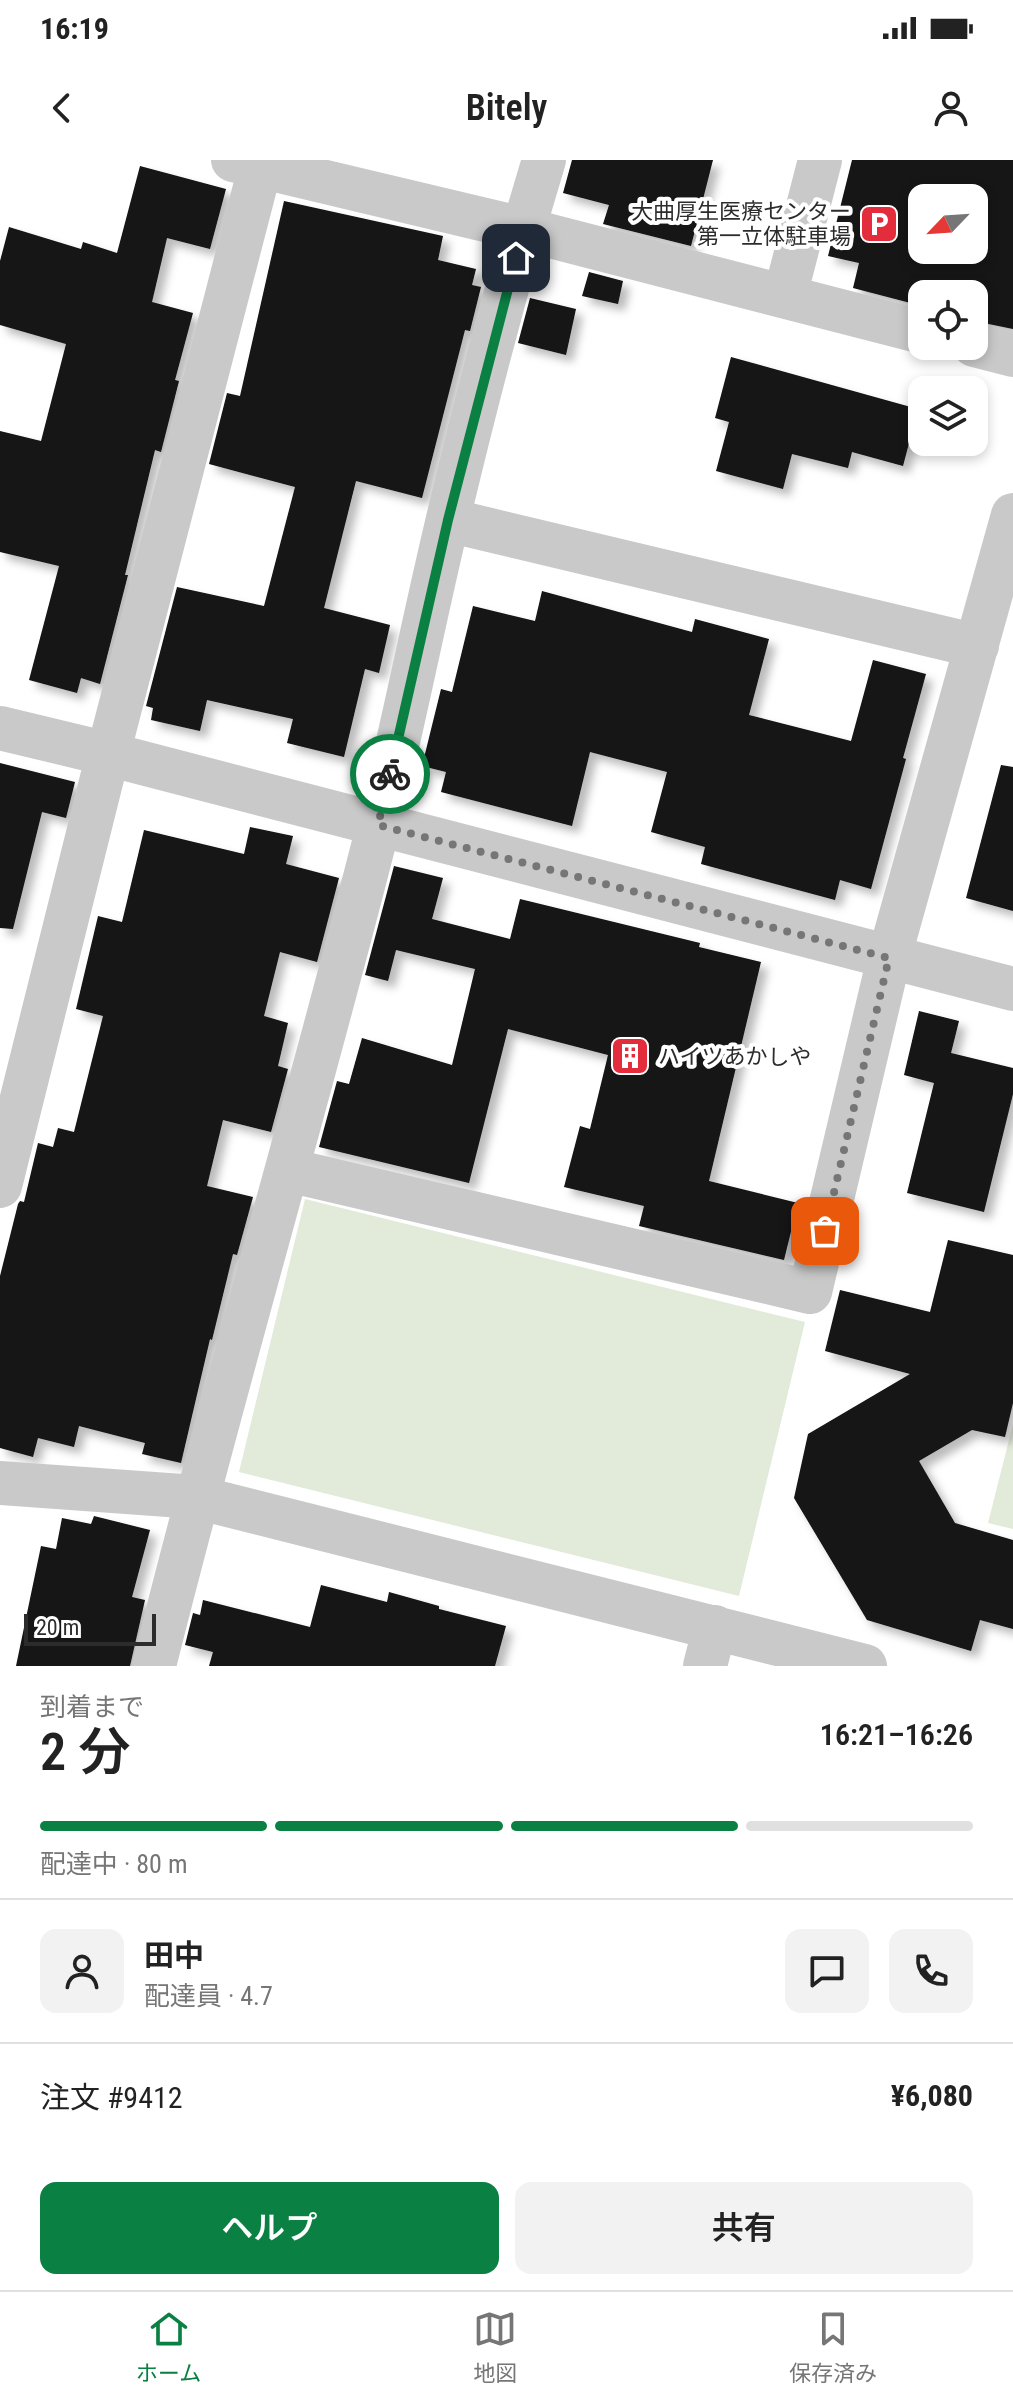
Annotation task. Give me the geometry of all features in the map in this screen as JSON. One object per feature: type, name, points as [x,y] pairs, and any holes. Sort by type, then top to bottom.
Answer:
[{"type":"street","points":[[154,1666],[196,1497],[288,1170],[378,825],[448,520],[523,229],[544,160]]},
{"type":"street","points":[[785,296],[820,160]]},
{"type":"street","points":[[0,1186],[108,754],[246,164],[523,229],[908,328]]},
{"type":"street","points":[[988,349],[1013,355]]},
{"type":"street","points":[[288,1170],[810,1292],[889,958],[1013,515]]},
{"type":"street","points":[[448,520],[977,646]]},
{"type":"street","points":[[0,728],[1013,989]]},
{"type":"street","points":[[0,1483],[196,1497],[710,1647],[865,1666]]},
{"type":"green space","points":[[305,1199],[805,1322],[739,1596],[239,1472]]},
{"type":"green space","points":[[1013,1424],[1013,1529],[988,1523]]},
{"type":"building","points":[[572,160],[713,160],[691,246],[603,224],[609,205],[563,193]]},
{"type":"building","name":"大曲厚生医療センター 第一立体駐車場","points":[[852,160],[1013,160],[1013,329],[988,324],[988,280],[908,280],[908,302],[853,288],[859,263],[828,256]]},
{"type":"building","points":[[140,166],[226,189],[210,249],[167,238],[152,302],[193,313],[175,380],[179,381],[161,452],[155,450],[100,684],[81,678],[77,693],[29,680],[59,566],[0,552],[0,431],[41,441],[66,344],[0,325],[0,261],[9,227],[81,249],[83,242],[117,253]]},
{"type":"building","points":[[284,201],[443,236],[438,260],[476,269],[472,285],[481,287],[470,331],[465,330],[422,498],[356,481],[324,608],[390,625],[379,673],[365,669],[344,757],[287,743],[293,719],[207,700],[200,731],[151,720],[153,708],[146,706],[177,587],[264,606],[295,487],[209,464],[227,393],[240,396]]},
{"type":"building","points":[[589,272],[623,281],[618,304],[582,296]]},
{"type":"building","points":[[530,298],[576,309],[566,355],[518,343]]},
{"type":"building","points":[[731,357],[908,406],[908,447],[903,466],[852,452],[848,468],[792,454],[783,489],[716,471],[729,422],[715,418]]},
{"type":"building","points":[[542,591],[692,632],[695,619],[769,639],[749,715],[851,741],[873,660],[926,674],[871,889],[840,880],[835,900],[701,864],[705,847],[651,832],[667,772],[590,752],[572,826],[441,792],[446,772],[422,766],[441,689],[452,692],[473,606],[535,621]]},
{"type":"building","points":[[0,763],[75,782],[66,818],[42,812],[13,929],[0,928]]},
{"type":"building","points":[[1001,765],[1013,767],[1013,911],[966,898]]},
{"type":"building","points":[[250,827],[293,836],[286,864],[339,878],[317,962],[280,952],[264,1016],[288,1023],[278,1066],[288,1069],[271,1132],[223,1120],[207,1186],[253,1197],[237,1255],[233,1254],[181,1463],[142,1454],[145,1443],[79,1426],[74,1447],[38,1438],[33,1457],[0,1448],[0,1276],[18,1204],[24,1202],[38,1143],[53,1147],[58,1128],[74,1132],[103,1016],[76,1009],[98,916],[122,922],[144,830],[244,854]]},
{"type":"building","points":[[394,866],[443,878],[432,919],[510,939],[520,899],[700,943],[699,947],[761,962],[709,1181],[798,1203],[784,1260],[639,1226],[644,1206],[564,1187],[580,1126],[590,1129],[608,1055],[508,1029],[469,1183],[319,1147],[337,1081],[349,1084],[362,1038],[452,1065],[475,969],[396,950],[388,981],[365,975]]},
{"type":"building","points":[[919,1011],[959,1021],[951,1053],[1013,1068],[1013,1094],[984,1212],[907,1193],[934,1083],[904,1075]]},
{"type":"building","points":[[948,1240],[1013,1255],[1013,1403],[1005,1437],[972,1430],[919,1461],[955,1523],[1013,1540],[1013,1629],[980,1620],[971,1651],[867,1620],[794,1498],[808,1434],[910,1374],[825,1351],[840,1290],[930,1312]]},
{"type":"building","points":[[94,1516],[150,1530],[132,1597],[145,1600],[130,1666],[16,1666],[41,1546],[56,1549],[62,1518],[91,1524]]},
{"type":"building","points":[[321,1585],[387,1602],[389,1592],[506,1626],[495,1666],[209,1666],[213,1652],[185,1645],[193,1613],[200,1615],[203,1600],[310,1627]]},
{"type":"way so far","points":[[390,774],[378,825],[889,958],[825,1231]]},
{"type":"place","name":"大曲厚生医療センター 第一立体駐車場","points":[[879,224]]},
{"type":"place","name":"ハイツあかしや","points":[[630,1056]]},
{"type":"route","points":[[390,774],[448,520],[516,258]]}]
